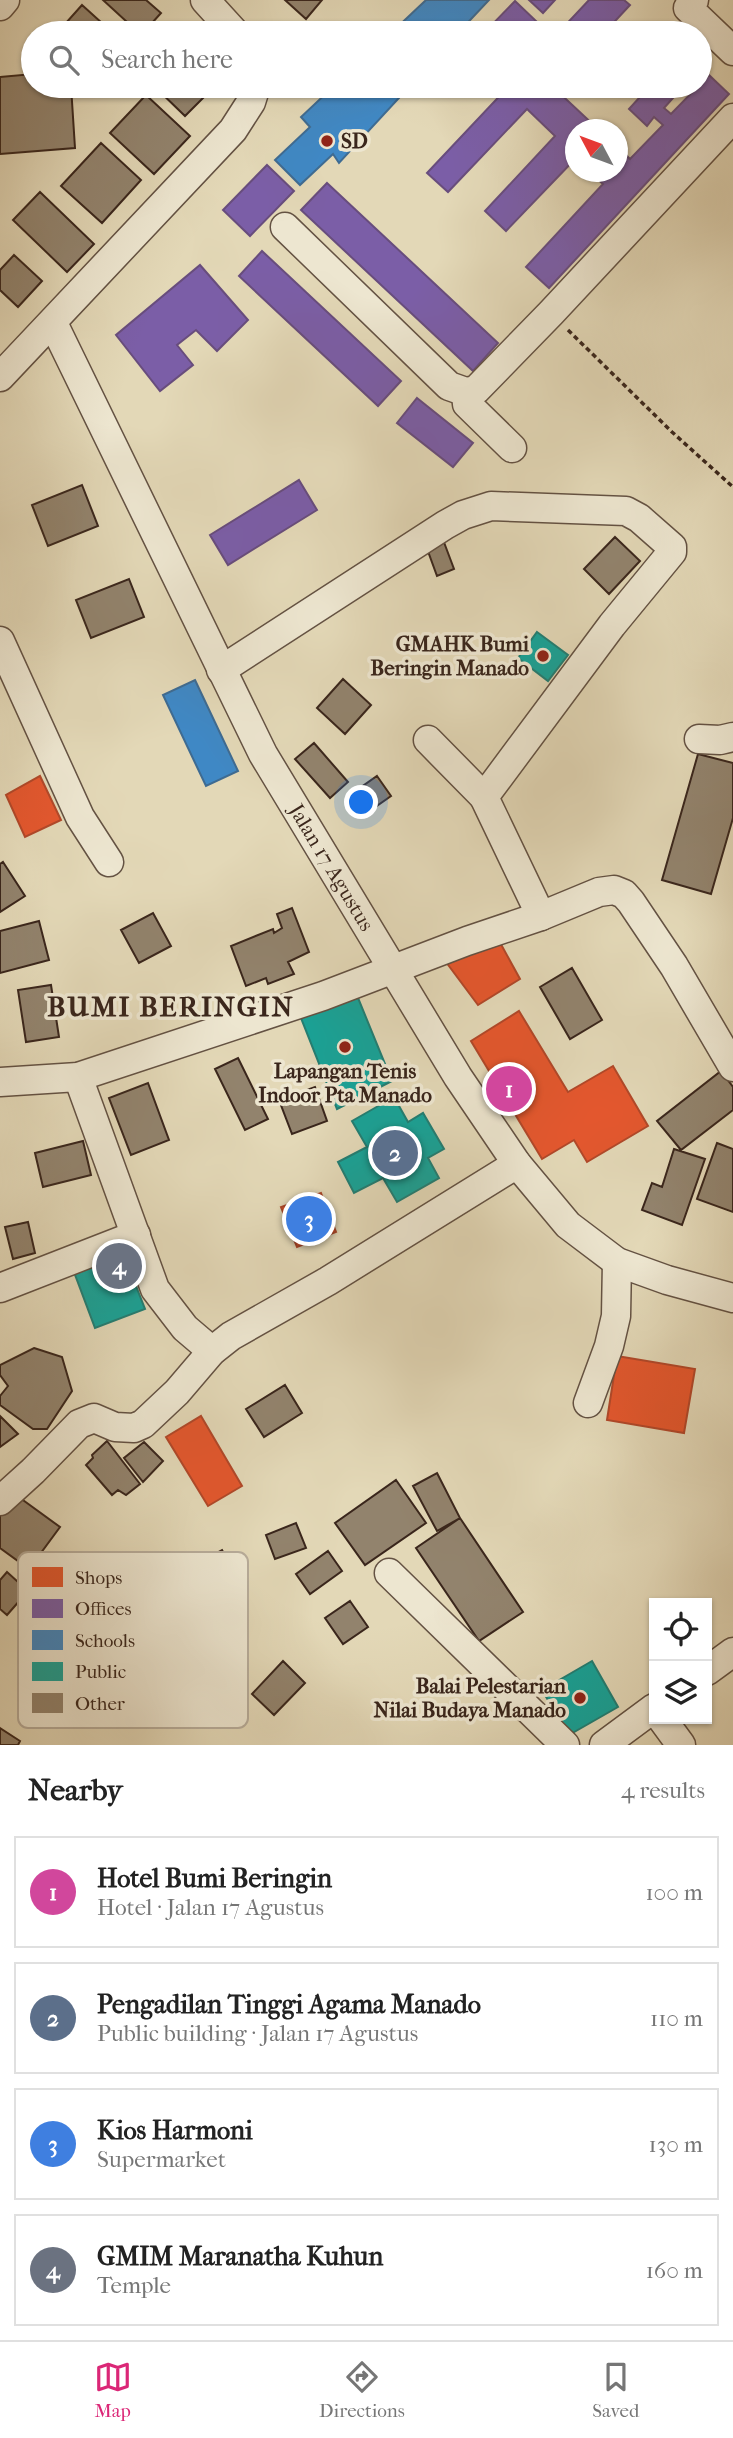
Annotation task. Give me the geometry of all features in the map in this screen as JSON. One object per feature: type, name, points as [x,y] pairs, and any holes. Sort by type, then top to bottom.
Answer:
[{"type":"street","points":[[0,6],[5,0]]},
{"type":"street","points":[[205,0],[224,21]]},
{"type":"street","points":[[694,0],[688,8],[702,21]]},
{"type":"street","points":[[712,31],[733,51]]},
{"type":"street","points":[[0,377],[233,130],[252,98]]},
{"type":"street","points":[[285,226],[449,386],[466,391],[475,390],[551,313],[733,118]]},
{"type":"street","name":"Jalan 17 Agustus","points":[[53,323],[263,754],[458,1077],[517,1164],[568,1225],[617,1262],[667,1280],[733,1298]]},
{"type":"street","points":[[466,391],[467,404],[512,448]]},
{"type":"street","points":[[222,670],[444,525],[480,508],[491,506],[631,512],[672,547],[672,552],[612,625],[485,797]]},
{"type":"street","points":[[0,641],[80,817],[109,862]]},
{"type":"street","points":[[699,739],[720,740],[733,737]]},
{"type":"street","points":[[428,740],[485,797],[541,916]]},
{"type":"street","points":[[0,1082],[78,1077],[394,971],[599,892],[614,890],[624,894],[674,966],[733,1067]]},
{"type":"street","points":[[78,1077],[155,1289],[185,1328],[212,1351]]},
{"type":"street","points":[[0,1501],[79,1424],[87,1419],[102,1420],[115,1427],[134,1429],[143,1424],[177,1392],[212,1351],[249,1325],[328,1281],[517,1164]]},
{"type":"street","points":[[0,1288],[136,1235]]},
{"type":"street","points":[[588,1403],[610,1346],[618,1290],[617,1262]]},
{"type":"street","points":[[390,1573],[565,1745]]},
{"type":"street","points":[[712,1667],[733,1652]]},
{"type":"street","points":[[604,1745],[649,1712]]},
{"type":"street","points":[[666,1724],[681,1745]]},
{"type":"path","points":[[551,313],[672,432],[733,487]]},
{"type":"building: Shops","points":[[40,776],[61,820],[25,837],[6,795]]},
{"type":"building: Shops","points":[[497,937],[520,979],[478,1005],[443,958]]},
{"type":"building: Shops","points":[[519,1011],[568,1092],[613,1066],[648,1126],[587,1162],[574,1140],[542,1159],[471,1041]]},
{"type":"building: Shops","points":[[321,1193],[336,1232],[297,1247],[281,1207]]},
{"type":"building: Shops","points":[[617,1356],[695,1369],[684,1433],[607,1420]]},
{"type":"building: Shops","points":[[201,1416],[242,1486],[208,1506],[166,1437]]},
{"type":"building: Offices","points":[[529,0],[555,0],[543,13]]},
{"type":"building: Offices","points":[[589,0],[624,0],[630,5],[615,21],[569,21]]},
{"type":"building: Offices","points":[[515,1],[536,21],[496,21]]},
{"type":"building: Offices","points":[[712,78],[729,94],[549,288],[526,267],[603,184],[601,182],[628,182],[628,157],[630,159],[663,125],[654,117],[647,126],[629,109],[639,98],[673,98],[664,108],[671,114],[687,98],[712,98]]},
{"type":"building: Offices","points":[[498,98],[565,98],[587,119],[565,119],[565,169],[506,231],[485,211],[555,136],[527,109],[448,192],[427,173]]},
{"type":"building: Offices","points":[[267,165],[294,191],[250,236],[223,210]]},
{"type":"building: Offices","points":[[327,183],[498,343],[473,371],[301,210]]},
{"type":"building: Offices","points":[[262,251],[401,381],[378,406],[239,276]]},
{"type":"building: Offices","points":[[200,265],[248,320],[217,351],[196,330],[177,345],[193,365],[160,391],[116,335]]},
{"type":"building: Offices","points":[[417,398],[473,443],[453,467],[397,423]]},
{"type":"building: Offices","points":[[299,480],[317,510],[228,565],[210,535]]},
{"type":"building: Schools","points":[[426,0],[489,0],[469,21],[404,21]]},
{"type":"building: Schools","name":"SD","points":[[321,98],[399,98],[339,163],[333,154],[300,185],[275,160],[310,127],[301,117]]},
{"type":"building: Schools","points":[[195,680],[238,771],[206,786],[163,695]]},
{"type":"building: Public","name":"GMAHK Bumi Beringin Manado","points":[[537,632],[568,655],[548,681],[518,658]]},
{"type":"building: Public","name":"Lapangan Tenis Indoor Pta Manado","points":[[356,993],[392,1081],[337,1109],[299,1013]]},
{"type":"building: Public","points":[[394,1097],[408,1122],[423,1113],[444,1149],[428,1158],[439,1178],[397,1202],[383,1178],[354,1193],[338,1162],[367,1147],[352,1121]]},
{"type":"building: Public","points":[[123,1253],[145,1309],[95,1328],[74,1272]]},
{"type":"building: Public","name":"Balai Pelestarian Nilai Budaya Manado","points":[[592,1661],[618,1707],[569,1735],[542,1690]]},
{"type":"building: Other","points":[[103,0],[146,0],[161,13],[154,21],[126,21]]},
{"type":"building: Other","points":[[285,0],[322,0],[306,19]]},
{"type":"building: Other","points":[[82,5],[100,21],[68,21]]},
{"type":"building: Other","points":[[21,75],[21,98],[72,98],[75,148],[0,154],[0,77]]},
{"type":"building: Other","points":[[143,98],[149,98],[190,136],[154,174],[110,133]]},
{"type":"building: Other","points":[[166,98],[203,98],[185,116]]},
{"type":"building: Other","points":[[101,143],[141,180],[102,223],[61,186]]},
{"type":"building: Other","points":[[40,192],[94,244],[67,272],[13,220]]},
{"type":"building: Other","points":[[14,255],[42,281],[18,307],[0,290],[0,270]]},
{"type":"building: Other","points":[[82,485],[98,526],[48,546],[32,505]]},
{"type":"building: Other","points":[[442,537],[454,569],[437,576],[425,543]]},
{"type":"building: Other","points":[[615,537],[640,561],[609,594],[584,569]]},
{"type":"building: Other","points":[[129,579],[144,617],[91,638],[76,600]]},
{"type":"building: Other","points":[[343,679],[371,705],[345,734],[317,708]]},
{"type":"building: Other","points":[[314,743],[348,782],[330,798],[295,759]]},
{"type":"building: Other","points":[[698,754],[733,763],[733,818],[711,894],[662,880]]},
{"type":"building: Other","points":[[377,776],[391,796],[361,817],[347,797]]},
{"type":"building: Other","points":[[3,862],[25,896],[0,912],[0,864]]},
{"type":"building: Other","points":[[292,908],[309,952],[288,962],[294,974],[268,984],[266,978],[246,986],[231,946],[273,929],[274,933],[282,928],[277,914]]},
{"type":"building: Other","points":[[153,913],[171,946],[139,963],[121,930]]},
{"type":"building: Other","points":[[39,921],[49,960],[0,973],[0,931]]},
{"type":"building: Other","points":[[572,968],[602,1020],[570,1039],[540,987]]},
{"type":"building: Other","points":[[51,985],[59,1037],[26,1042],[18,990]]},
{"type":"building: Other","points":[[238,1058],[268,1119],[245,1130],[215,1069]]},
{"type":"building: Other","points":[[721,1071],[733,1087],[733,1110],[681,1150],[657,1121]]},
{"type":"building: Other","points":[[148,1083],[169,1140],[131,1155],[109,1098]]},
{"type":"building: Other","points":[[315,1087],[327,1121],[292,1134],[279,1100]]},
{"type":"building: Other","points":[[83,1141],[91,1175],[43,1187],[35,1153]]},
{"type":"building: Other","points":[[717,1143],[733,1149],[733,1212],[697,1199]]},
{"type":"building: Other","points":[[674,1149],[705,1159],[682,1225],[642,1210],[652,1183],[662,1187]]},
{"type":"building: Other","points":[[28,1222],[35,1253],[13,1259],[5,1227]]},
{"type":"building: Other","points":[[34,1348],[62,1357],[72,1391],[47,1429],[33,1429],[0,1405],[0,1396],[8,1386],[0,1375],[0,1365]]},
{"type":"building: Other","points":[[285,1385],[302,1413],[264,1437],[246,1409]]},
{"type":"building: Other","points":[[0,1416],[18,1434],[0,1447]]},
{"type":"building: Other","points":[[107,1441],[140,1484],[126,1495],[118,1490],[112,1495],[86,1465]]},
{"type":"building: Other","points":[[144,1442],[163,1461],[143,1482],[124,1458]]},
{"type":"building: Other","points":[[437,1473],[460,1518],[437,1531],[413,1486]]},
{"type":"building: Other","points":[[396,1480],[426,1523],[365,1565],[335,1523]]},
{"type":"building: Other","points":[[16,1495],[60,1527],[42,1552],[18,1552],[18,1561],[0,1548],[0,1516]]},
{"type":"building: Other","points":[[460,1518],[523,1612],[479,1641],[416,1548]]},
{"type":"building: Other","points":[[296,1523],[306,1548],[275,1559],[266,1535]]},
{"type":"building: Other","points":[[328,1551],[342,1571],[310,1594],[296,1574]]},
{"type":"building: Other","points":[[7,1572],[18,1582],[18,1602],[7,1615],[0,1609],[0,1580]]},
{"type":"building: Other","points":[[350,1601],[368,1627],[343,1644],[325,1618]]},
{"type":"building: Other","points":[[283,1661],[305,1683],[274,1715],[252,1694]]},
{"type":"building: Other","points":[[0,1728],[20,1741],[18,1745],[0,1745]]},
{"type":"place","name":"SD","points":[[327,141]]},
{"type":"place","name":"GMAHK Bumi Beringin Manado","points":[[543,656]]},
{"type":"place","name":"Lapangan Tenis Indoor Pta Manado","points":[[345,1047]]},
{"type":"place","name":"Hotel Bumi Beringin","points":[[509,1089]]},
{"type":"place","name":"Pengadilan Tinggi Agama Manado","points":[[395,1153]]},
{"type":"place","name":"Kios Harmoni","points":[[309,1219]]},
{"type":"place","name":"GMIM Maranatha Kuhun","points":[[119,1266]]},
{"type":"place","name":"Balai Pelestarian Nilai Budaya Manado","points":[[580,1698]]},
{"type":"district","name":"BUMI BERINGIN","points":[[171,1006]]}]
